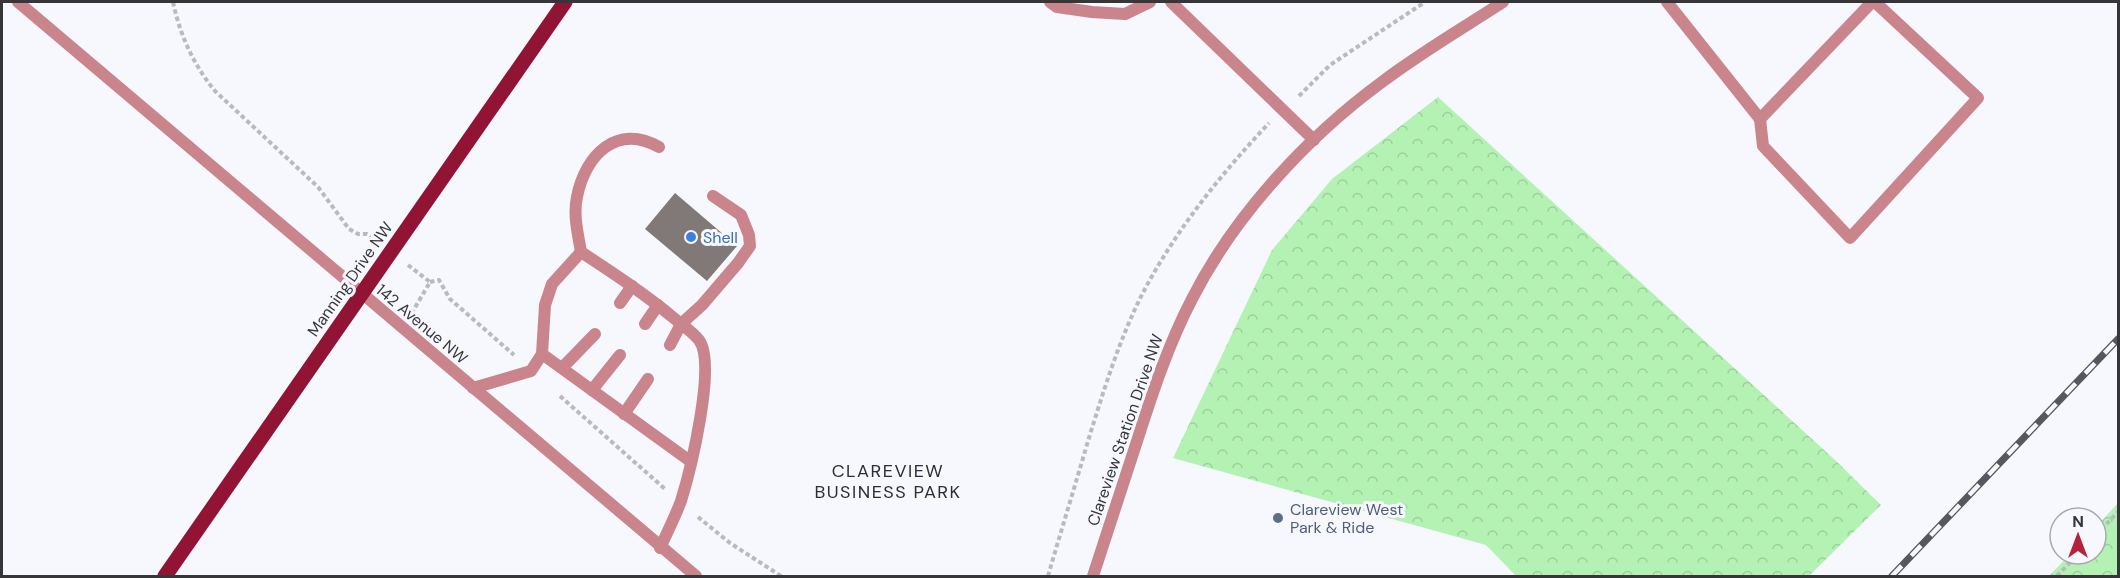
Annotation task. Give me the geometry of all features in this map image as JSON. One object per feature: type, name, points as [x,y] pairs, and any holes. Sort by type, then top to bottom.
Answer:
[{"type":"main road","name":"Manning Drive NW","points":[[165,576],[564,2]]},
{"type":"street","name":"142 Avenue NW","points":[[18,2],[660,548],[696,576]]},
{"type":"street","points":[[1050,2],[1057,7],[1125,14],[1150,2]]},
{"type":"street","points":[[1171,2],[1314,140]]},
{"type":"street","name":"Clareview Station Drive NW","points":[[1093,576],[1154,387],[1172,340],[1192,297],[1237,228],[1264,194],[1337,118],[1382,81],[1503,2]]},
{"type":"street","points":[[1667,2],[1760,119],[1763,146],[1850,238],[1978,98],[1874,2],[1760,119]]},
{"type":"street","points":[[658,147],[645,140],[633,138],[615,141],[599,152],[588,166],[577,195],[575,213],[581,252],[658,305],[700,340],[706,362],[703,398],[681,502],[660,548]]},
{"type":"street","points":[[670,345],[681,324],[702,305],[750,246],[749,235],[741,215],[713,196]]},
{"type":"street","points":[[473,388],[531,371],[542,354],[545,305],[552,284],[581,252]]},
{"type":"street","points":[[620,303],[632,286]]},
{"type":"street","points":[[645,324],[658,305]]},
{"type":"street","points":[[562,368],[595,334]]},
{"type":"street","points":[[542,354],[690,462]]},
{"type":"street","points":[[592,390],[620,355]]},
{"type":"street","points":[[624,414],[648,379]]},
{"type":"path","points":[[173,2],[184,41],[202,76],[215,91],[318,188],[349,229],[358,234],[367,234],[430,282]]},
{"type":"path","points":[[402,329],[430,282],[439,280],[450,299],[681,502],[729,543],[781,576]]},
{"type":"green space","points":[[1438,97],[1835,460],[1881,505],[1809,576],[1516,576],[1486,545],[1173,458],[1272,250],[1332,179]]},
{"type":"green space","points":[[2118,503],[2118,576],[2049,576],[2059,566],[2108,566],[2108,514]]},
{"type":"building","name":"Shell","points":[[675,193],[737,246],[707,281],[645,229]]},
{"type":"railway","points":[[1892,576],[2118,339]]},
{"type":"place","name":"Shell","points":[[691,237]]},
{"type":"place","name":"Clareview West Park & Ride","points":[[1278,518]]},
{"type":"district","name":"CLAREVIEW BUSINESS PARK","points":[[888,481]]}]
